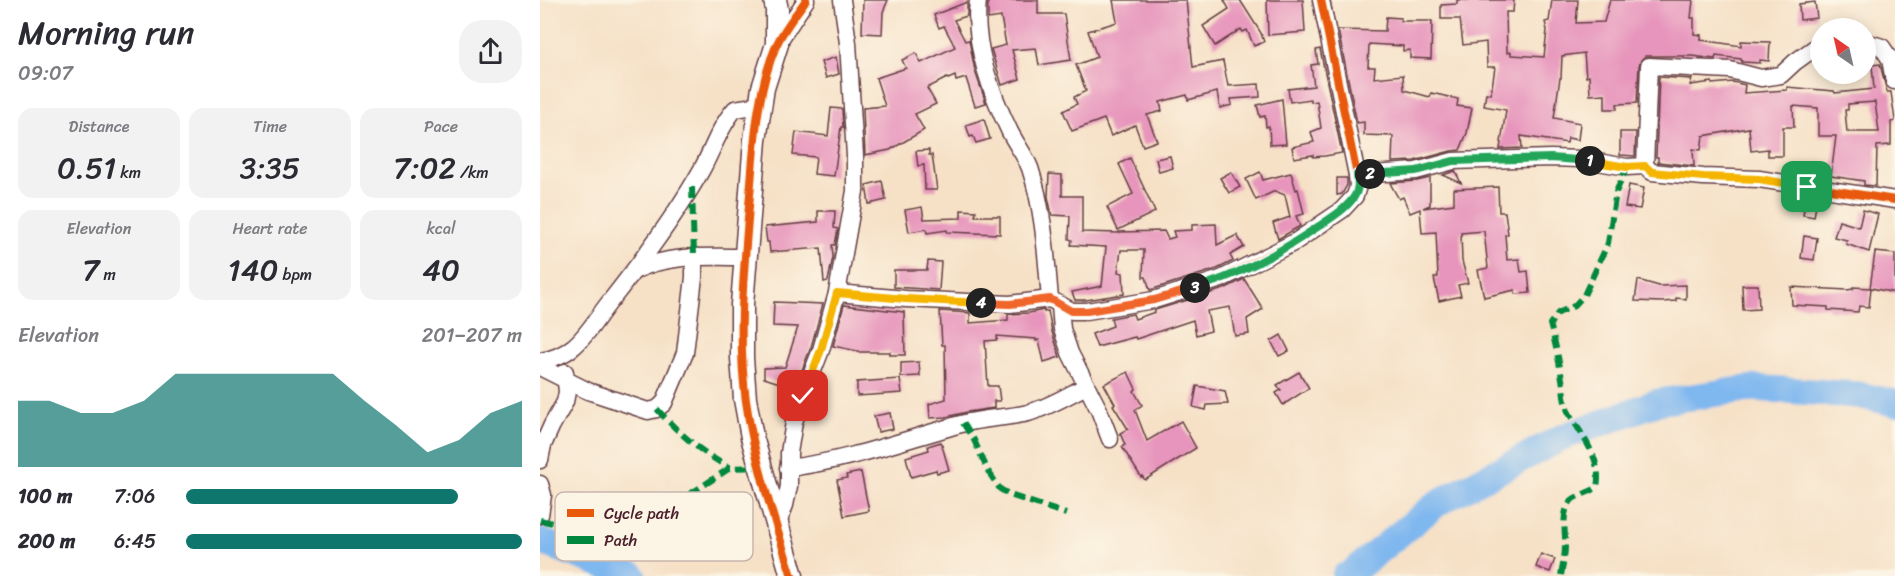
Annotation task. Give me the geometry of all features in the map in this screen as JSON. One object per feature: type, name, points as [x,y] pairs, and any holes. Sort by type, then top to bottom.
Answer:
[{"type":"street","points":[[775,0],[777,44]]},
{"type":"street","points":[[792,576],[752,436],[742,358],[742,305],[755,140],[763,88],[777,44],[806,0]]},
{"type":"street","points":[[777,526],[789,486],[788,468],[794,422],[821,350],[837,293],[855,191],[848,43],[842,0]]},
{"type":"street","points":[[978,0],[976,18],[980,46],[996,99],[1029,165],[1039,198],[1055,302],[1062,329],[1070,353],[1099,410],[1110,439]]},
{"type":"street","points":[[837,293],[1010,304],[1055,302],[1071,311],[1087,311],[1154,300],[1204,285],[1231,275],[1295,242],[1342,210],[1355,195],[1358,186],[1321,0]]},
{"type":"street","points":[[1876,45],[1882,47],[1890,59],[1894,81]]},
{"type":"street","points":[[1645,166],[1649,66],[1730,70],[1761,78],[1781,75],[1810,51]]},
{"type":"street","points":[[540,460],[547,435],[565,402],[566,365],[573,347],[635,271],[692,187],[729,115],[735,109],[760,105]]},
{"type":"street","points":[[1357,175],[1416,171],[1453,161],[1580,159],[1627,167],[1645,166],[1652,172],[1759,179],[1895,200]]},
{"type":"street","points":[[635,271],[652,263],[694,256],[745,257]]},
{"type":"street","points":[[540,367],[588,391],[648,411],[657,409],[664,403],[685,353],[694,277],[694,256]]},
{"type":"street","points":[[540,361],[559,356],[573,347]]},
{"type":"street","points":[[788,468],[870,451],[963,423],[1028,412],[1046,407],[1086,386]]},
{"type":"street","points":[[540,487],[543,495],[540,515]]},
{"type":"building","points":[[863,0],[888,0],[883,12],[882,34],[862,33]]},
{"type":"building","points":[[988,0],[1038,0],[1038,14],[1064,14],[1071,60],[1039,65],[1036,48],[1012,50],[1020,79],[1002,85],[991,49],[1006,45],[1001,17],[988,19]]},
{"type":"building","points":[[1113,0],[1186,0],[1193,67],[1223,61],[1228,86],[1259,84],[1260,97],[1231,99],[1232,105],[1220,108],[1217,92],[1188,100],[1187,95],[1160,102],[1162,111],[1147,115],[1157,141],[1143,146],[1135,125],[1111,136],[1104,119],[1072,131],[1063,111],[1077,104],[1074,97],[1086,91],[1076,65],[1097,57],[1088,31],[1117,22]]},
{"type":"building","points":[[1224,0],[1240,0],[1261,33],[1264,42],[1254,46],[1247,30],[1243,32],[1241,29],[1215,46],[1203,26],[1229,9]]},
{"type":"building","points":[[1267,0],[1303,0],[1305,32],[1268,35]]},
{"type":"building","points":[[1457,0],[1514,0],[1513,12],[1506,12],[1507,53],[1544,57],[1547,30],[1545,22],[1549,21],[1552,0],[1578,0],[1576,23],[1604,22],[1610,0],[1693,0],[1691,18],[1694,18],[1694,34],[1701,35],[1701,40],[1741,46],[1741,41],[1770,42],[1769,61],[1742,62],[1741,59],[1716,56],[1715,59],[1693,56],[1645,56],[1639,66],[1637,103],[1617,104],[1617,109],[1605,109],[1605,94],[1590,95],[1584,53],[1562,56],[1561,78],[1554,118],[1580,123],[1578,140],[1568,138],[1567,143],[1521,136],[1522,148],[1500,149],[1506,110],[1484,106],[1486,93],[1491,94],[1495,67],[1487,67],[1486,42],[1463,45],[1460,19],[1441,19],[1441,5],[1457,4]]},
{"type":"building","points":[[967,2],[967,16],[954,20],[965,41],[969,40],[975,71],[986,103],[975,106],[966,78],[956,81],[955,76],[947,78],[927,88],[936,104],[915,114],[924,130],[890,150],[865,155],[863,108],[885,106],[876,78],[906,68],[902,60],[916,53],[921,63],[955,47],[944,26],[939,28],[934,15]]},
{"type":"building","points":[[1815,2],[1817,18],[1800,20],[1799,4]]},
{"type":"building","points":[[1386,17],[1401,18],[1401,21],[1432,21],[1431,59],[1410,58],[1410,50],[1403,51],[1403,46],[1369,44],[1368,67],[1375,67],[1374,78],[1403,75],[1404,90],[1430,97],[1431,93],[1458,99],[1457,106],[1472,108],[1467,133],[1460,150],[1414,161],[1392,162],[1393,136],[1364,135],[1364,122],[1357,123],[1338,30],[1385,31]]},
{"type":"building","points":[[1320,49],[1342,153],[1294,158],[1292,147],[1314,142],[1311,132],[1321,128],[1317,101],[1311,102],[1311,99],[1290,102],[1288,89],[1314,86],[1311,65],[1318,64],[1316,50]]},
{"type":"building","points":[[836,57],[839,74],[826,78],[821,62]]},
{"type":"building","points":[[1876,64],[1880,64],[1887,92],[1891,92],[1895,121],[1891,122],[1891,145],[1877,146],[1876,186],[1864,185],[1864,181],[1831,176],[1836,136],[1818,136],[1818,108],[1793,106],[1794,127],[1783,127],[1783,156],[1768,156],[1768,149],[1751,151],[1749,128],[1703,136],[1701,150],[1693,149],[1694,166],[1658,162],[1658,157],[1656,157],[1659,77],[1692,79],[1690,85],[1733,82],[1745,85],[1744,93],[1787,90],[1787,87],[1834,91],[1835,93],[1874,89]],"holes":[[[1875,102],[1879,132],[1847,132],[1845,110],[1848,110],[1848,104]]]},
{"type":"building","points":[[1282,99],[1286,144],[1270,145],[1269,126],[1266,127],[1265,116],[1260,117],[1257,105]]},
{"type":"building","points":[[831,108],[842,109],[843,127],[841,127],[834,176],[814,174],[816,157],[793,155],[796,132],[828,136]]},
{"type":"building","points":[[984,119],[990,139],[976,143],[973,136],[970,137],[966,125]]},
{"type":"building","points":[[1620,132],[1636,132],[1635,156],[1620,155]]},
{"type":"building","points":[[929,150],[929,155],[932,155],[937,190],[925,190],[924,165],[918,166],[916,151]]},
{"type":"building","points":[[1170,156],[1173,168],[1159,172],[1156,159]]},
{"type":"building","points":[[1130,158],[1155,212],[1118,230],[1107,207],[1133,194],[1119,164]]},
{"type":"building","points":[[1455,171],[1461,183],[1443,175]]},
{"type":"building","points":[[1231,172],[1240,187],[1229,193],[1220,178]]},
{"type":"building","points":[[1260,172],[1263,180],[1291,173],[1296,190],[1298,189],[1304,214],[1296,216],[1300,226],[1278,239],[1273,223],[1290,217],[1285,195],[1275,191],[1256,200],[1246,179]]},
{"type":"building","points":[[1049,174],[1062,175],[1062,196],[1082,196],[1082,232],[1164,231],[1168,239],[1175,237],[1173,231],[1192,230],[1192,225],[1216,224],[1217,245],[1237,235],[1244,247],[1230,255],[1233,261],[1217,269],[1150,290],[1146,277],[1143,277],[1144,250],[1121,250],[1118,272],[1123,273],[1124,294],[1075,300],[1072,292],[1102,286],[1106,247],[1071,245],[1070,216],[1052,215],[1048,197]]},
{"type":"building","points":[[1337,178],[1347,178],[1347,185],[1342,194],[1337,195]]},
{"type":"building","points":[[1430,178],[1430,205],[1423,208],[1454,204],[1454,189],[1498,187],[1499,212],[1505,212],[1508,234],[1505,235],[1507,260],[1519,259],[1521,272],[1528,271],[1530,293],[1515,294],[1515,290],[1484,297],[1478,270],[1488,268],[1484,231],[1461,233],[1462,261],[1468,283],[1458,285],[1461,296],[1439,301],[1434,278],[1438,277],[1436,232],[1422,233],[1420,209],[1410,213],[1403,197],[1399,199],[1391,185],[1391,183]]},
{"type":"building","points":[[882,181],[886,200],[869,204],[866,185]]},
{"type":"building","points":[[1629,185],[1644,188],[1640,209],[1625,207]]},
{"type":"building","points":[[1806,197],[1817,199],[1814,217],[1803,215]]},
{"type":"building","points":[[922,207],[924,219],[961,218],[961,210],[976,211],[975,216],[1000,216],[1000,234],[947,232],[947,230],[927,233],[926,229],[909,232],[905,210]]},
{"type":"building","points":[[1863,210],[1878,214],[1869,252],[1846,244],[1847,240],[1834,237],[1839,221],[1859,227]]},
{"type":"building","points":[[818,211],[835,211],[834,228],[838,229],[835,245],[832,245],[833,257],[828,281],[824,282],[821,248],[770,252],[765,227],[818,222]]},
{"type":"building","points":[[1804,236],[1817,238],[1814,260],[1801,258]]},
{"type":"building","points":[[1875,252],[1895,254],[1895,293],[1871,288],[1869,307],[1859,306],[1858,312],[1828,310],[1828,307],[1792,305],[1791,287],[1847,290],[1853,287],[1870,288]]},
{"type":"building","points":[[928,261],[941,262],[939,290],[894,287],[894,270],[927,270]]},
{"type":"building","points":[[1244,279],[1263,309],[1247,319],[1249,334],[1235,336],[1230,307],[1207,311],[1211,331],[1196,335],[1193,320],[1136,339],[1135,337],[1097,347],[1092,334],[1113,326],[1111,318],[1133,314],[1135,319],[1155,312],[1155,310],[1224,289]]},
{"type":"building","points":[[1638,280],[1659,286],[1686,285],[1686,299],[1676,298],[1676,301],[1661,302],[1635,301]]},
{"type":"building","points":[[1742,285],[1758,285],[1759,309],[1743,310]]},
{"type":"building","points":[[774,302],[823,304],[811,347],[795,388],[764,378],[764,368],[785,367],[798,327],[773,326]]},
{"type":"building","points":[[844,305],[904,312],[905,355],[890,355],[890,352],[858,352],[833,346]]},
{"type":"building","points":[[1044,310],[1044,312],[1048,311],[1060,357],[1044,362],[1039,340],[1036,341],[1036,339],[997,336],[997,340],[985,341],[988,386],[998,386],[1000,401],[994,401],[994,408],[930,418],[929,404],[946,399],[945,345],[942,345],[940,311],[970,313],[970,323],[1008,320],[1008,314]]},
{"type":"building","points":[[1281,335],[1289,351],[1279,356],[1271,341]]},
{"type":"building","points":[[919,362],[920,376],[901,377],[901,363]]},
{"type":"building","points":[[1128,372],[1136,389],[1134,391],[1142,405],[1135,410],[1147,441],[1181,421],[1196,448],[1145,480],[1122,447],[1125,445],[1120,433],[1128,429],[1113,405],[1115,404],[1104,384]]},
{"type":"building","points":[[1299,372],[1309,388],[1283,405],[1276,393],[1281,390],[1277,385]]},
{"type":"building","points":[[900,379],[902,393],[857,396],[857,382]]},
{"type":"building","points":[[1197,386],[1225,391],[1228,404],[1207,405],[1206,410],[1193,407]]},
{"type":"building","points":[[890,413],[893,429],[878,432],[874,416]]},
{"type":"building","points":[[941,442],[949,470],[937,473],[936,470],[911,477],[906,457],[929,450],[928,446]]},
{"type":"building","points":[[861,472],[869,511],[844,516],[837,480],[847,478],[846,475]]},
{"type":"building","points":[[1541,554],[1555,559],[1550,572],[1536,567]]},
{"type":"waterway","points":[[1345,576],[1439,502],[1563,437],[1658,402],[1753,388],[1858,395],[1895,403]]},
{"type":"waterway","points":[[540,541],[555,547]]},
{"type":"waterway","points":[[593,561],[633,576]]},
{"type":"marked path","points":[[1561,575],[1565,553],[1566,510],[1574,498],[1597,487],[1598,477],[1594,457],[1566,407],[1550,324],[1558,313],[1574,306],[1584,295],[1608,243],[1616,192],[1627,167]]},
{"type":"marked path","points":[[692,187],[694,256]]},
{"type":"marked path","points":[[657,409],[691,442],[730,468]]},
{"type":"marked path","points":[[963,423],[1000,489],[1010,495],[1066,514]]},
{"type":"marked path","points":[[693,492],[730,468],[760,467]]},
{"type":"marked path","points":[[540,520],[555,524]]},
{"type":"cycle path","points":[[792,576],[754,445],[743,377],[742,304],[754,145],[764,84],[776,46],[806,0]]},
{"type":"cycle path","points":[[837,293],[1010,304],[1050,299],[1072,311],[1087,311],[1154,300],[1221,279],[1295,242],[1342,210],[1355,196],[1358,186],[1321,0]]},
{"type":"cycle path","points":[[1357,175],[1416,171],[1453,161],[1580,159],[1627,167],[1645,166],[1652,172],[1759,179],[1895,200]]},
{"type":"route","points":[[803,396],[821,350],[837,293],[1010,304],[1050,299],[1071,311],[1087,311],[1154,300],[1231,275],[1295,242],[1342,210],[1355,195],[1358,186],[1357,175],[1416,171],[1453,161],[1551,158],[1580,159],[1627,167],[1645,166],[1652,172],[1759,179],[1807,187]]}]
